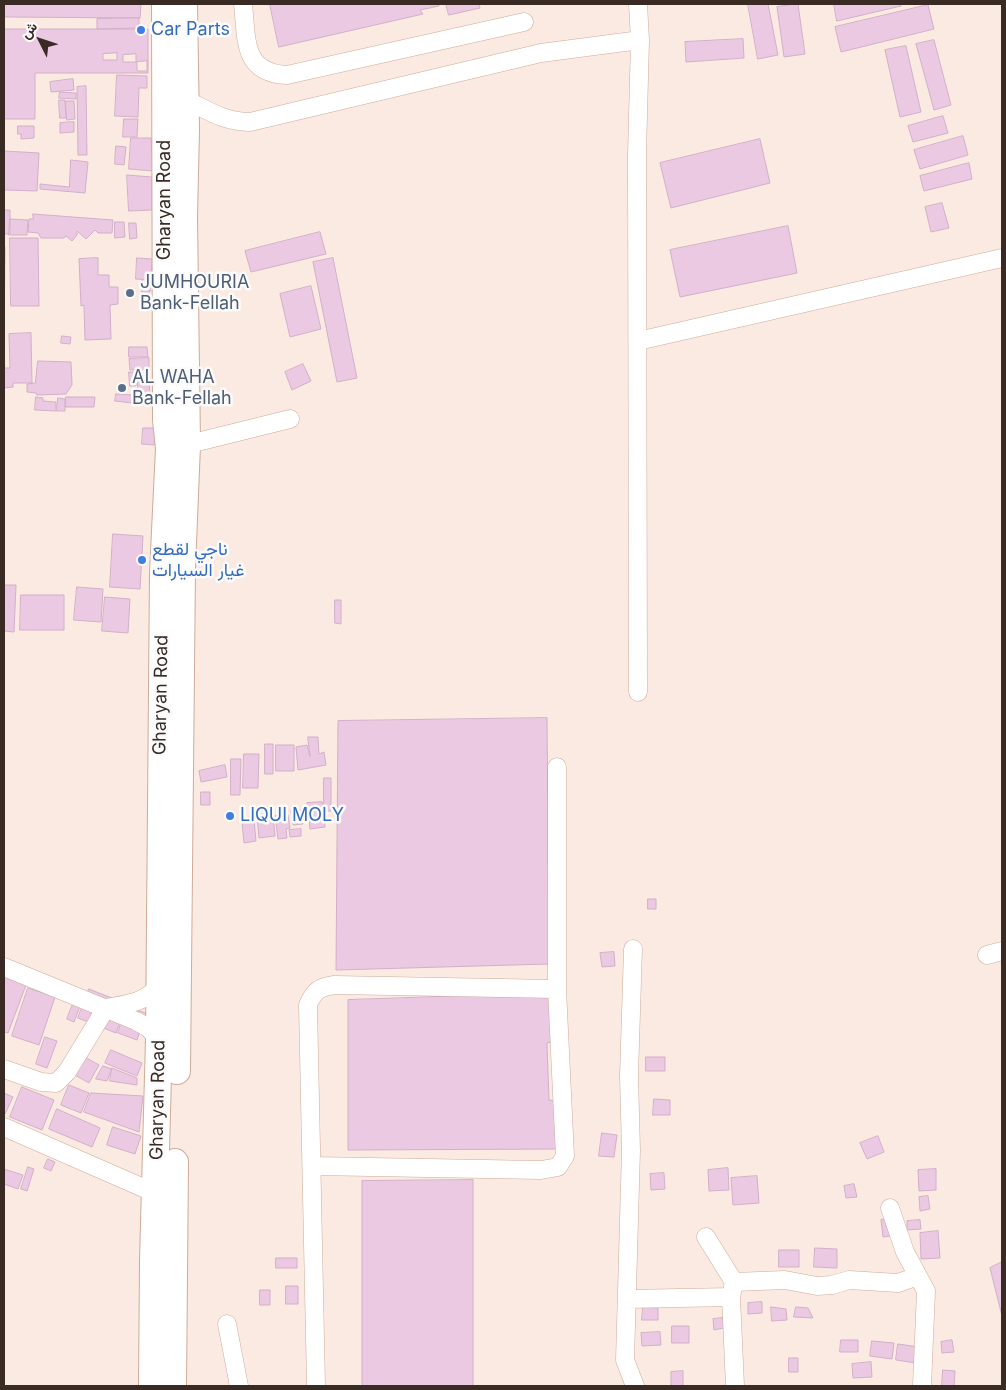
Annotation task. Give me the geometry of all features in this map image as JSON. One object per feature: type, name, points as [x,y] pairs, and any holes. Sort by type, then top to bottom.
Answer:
[{"type":"highway","name":"Gharyan Road","points":[[165,4],[174,95]]},
{"type":"highway","name":"Gharyan Road","points":[[173,1386],[172,1252],[178,1020],[182,568],[178,447],[166,410],[174,95],[184,4]]},
{"type":"highway","name":"Gharyan Road","points":[[152,1386],[159,1040],[163,573],[178,447]]},
{"type":"street","points":[[243,4],[248,43],[253,62],[262,70],[272,74],[287,75],[524,22]]},
{"type":"street","points":[[638,4],[640,40],[638,87],[638,692]]},
{"type":"street","points":[[174,95],[217,117],[232,122],[250,122],[541,53],[640,40]]},
{"type":"street","points":[[638,341],[1002,258]]},
{"type":"street","points":[[178,447],[290,419]]},
{"type":"street","points":[[313,1166],[541,1170],[558,1167],[565,1156],[557,989],[557,766]]},
{"type":"street","points":[[633,949],[630,1076],[631,1150],[625,1360],[635,1386]]},
{"type":"street","points":[[4,968],[147,1026],[159,1040]]},
{"type":"street","points":[[316,1386],[313,1166],[308,1005],[313,993],[322,986],[557,989]]},
{"type":"street","points":[[4,1069],[41,1082],[56,1083],[63,1078],[106,1008],[138,1002],[158,987]]},
{"type":"street","points":[[4,1127],[155,1193]]},
{"type":"street","points":[[890,1208],[905,1252],[926,1291],[922,1386]]},
{"type":"street","points":[[706,1237],[732,1289],[735,1386]]},
{"type":"street","points":[[626,1299],[732,1289],[785,1280],[817,1286],[832,1285],[850,1280],[898,1283],[918,1276]]},
{"type":"street","points":[[227,1324],[238,1386]]},
{"type":"building","points":[[4,4],[141,4],[140,18],[4,17]]},
{"type":"building","points":[[270,4],[438,4],[439,6],[420,10],[423,14],[279,47]]},
{"type":"building","points":[[446,4],[479,4],[480,8],[449,15]]},
{"type":"building","points":[[748,4],[768,4],[778,55],[758,59]]},
{"type":"building","points":[[798,4],[805,54],[784,57],[777,7]]},
{"type":"building","points":[[834,4],[901,4],[901,6],[837,21]]},
{"type":"building","points":[[928,5],[934,29],[841,52],[835,27]]},
{"type":"building","points":[[139,18],[139,28],[97,29],[97,19]]},
{"type":"building","points":[[4,29],[148,29],[148,73],[35,73],[35,119],[4,119]]},
{"type":"building","points":[[743,39],[744,58],[686,62],[685,42]]},
{"type":"building","points":[[934,40],[951,105],[934,110],[916,44]]},
{"type":"building","points":[[906,46],[921,112],[900,117],[885,50]]},
{"type":"building","points":[[117,53],[117,60],[103,60],[103,54]]},
{"type":"building","points":[[136,54],[136,62],[123,62],[123,55]]},
{"type":"building","points":[[147,61],[147,71],[137,71],[137,62]]},
{"type":"building","points":[[117,75],[147,76],[147,88],[139,88],[138,117],[115,116]]},
{"type":"building","points":[[73,79],[74,90],[51,92],[50,82]]},
{"type":"building","points":[[86,86],[87,155],[78,155],[77,87]]},
{"type":"building","points":[[60,92],[76,93],[76,99],[59,98]]},
{"type":"building","points":[[59,100],[65,100],[66,118],[60,118]]},
{"type":"building","points":[[66,101],[74,101],[75,119],[67,120]]},
{"type":"building","points":[[943,116],[948,133],[913,142],[908,126]]},
{"type":"building","points":[[124,119],[138,119],[137,137],[123,137]]},
{"type":"building","points":[[74,122],[74,132],[60,133],[60,123]]},
{"type":"building","points":[[18,126],[34,126],[34,138],[21,139],[21,134],[18,134]]},
{"type":"building","points":[[963,136],[968,155],[920,169],[914,150]]},
{"type":"building","points":[[131,138],[151,138],[153,171],[129,169]]},
{"type":"building","points":[[760,139],[770,183],[671,208],[660,163]]},
{"type":"building","points":[[116,146],[126,147],[124,165],[115,164]]},
{"type":"building","points":[[4,151],[39,153],[37,191],[4,190]]},
{"type":"building","points":[[71,160],[88,162],[85,193],[40,189],[40,184],[69,187]]},
{"type":"building","points":[[969,163],[972,179],[924,191],[920,176]]},
{"type":"building","points":[[127,175],[152,177],[152,210],[129,211]]},
{"type":"building","points":[[942,203],[949,228],[931,232],[925,207]]},
{"type":"building","points":[[4,210],[10,210],[10,234],[4,234]]},
{"type":"building","points":[[33,214],[113,220],[112,233],[98,233],[95,230],[86,239],[77,231],[77,235],[72,241],[66,236],[64,238],[41,238],[38,233],[28,232],[29,219],[33,219]]},
{"type":"building","points":[[10,219],[28,220],[27,235],[9,235]]},
{"type":"building","points":[[115,222],[124,222],[125,237],[115,238]]},
{"type":"building","points":[[129,223],[136,223],[137,238],[130,239]]},
{"type":"building","points":[[788,226],[797,273],[680,297],[670,250]]},
{"type":"building","points":[[320,232],[326,254],[251,272],[245,251]]},
{"type":"building","points":[[10,238],[38,238],[39,306],[11,306]]},
{"type":"building","points":[[4,247],[5,247],[4,333]]},
{"type":"building","points":[[98,258],[98,275],[109,275],[109,287],[118,287],[118,304],[110,305],[111,339],[85,340],[84,305],[81,306],[79,259]]},
{"type":"building","points":[[137,258],[152,259],[151,280],[136,279]]},
{"type":"building","points":[[333,258],[357,378],[337,382],[313,262]]},
{"type":"building","points":[[142,281],[151,281],[150,292],[142,292]]},
{"type":"building","points":[[311,286],[321,329],[290,337],[280,294]]},
{"type":"building","points":[[31,333],[32,383],[13,383],[13,387],[4,388],[4,368],[10,368],[9,334]]},
{"type":"building","points":[[62,336],[71,337],[70,344],[61,343]]},
{"type":"building","points":[[129,347],[147,347],[148,357],[129,357]]},
{"type":"building","points":[[149,358],[149,369],[130,370],[129,359]]},
{"type":"building","points":[[38,361],[71,362],[72,385],[66,394],[37,395],[36,393],[27,392],[27,384],[35,383]]},
{"type":"building","points":[[303,364],[311,381],[292,390],[285,372]]},
{"type":"building","points":[[129,372],[136,372],[136,386],[130,386]]},
{"type":"building","points":[[149,374],[150,399],[138,399],[137,375]]},
{"type":"building","points":[[116,394],[133,395],[132,403],[115,401]]},
{"type":"building","points":[[36,397],[43,398],[43,401],[56,402],[56,411],[35,410]]},
{"type":"building","points":[[66,397],[95,397],[94,407],[66,407]]},
{"type":"building","points":[[58,398],[65,399],[65,411],[57,411]]},
{"type":"building","points":[[143,428],[155,428],[154,445],[142,444]]},
{"type":"building","points":[[113,534],[143,536],[140,589],[110,587]]},
{"type":"building","points":[[4,585],[16,585],[14,632],[4,631]]},
{"type":"building","points":[[77,587],[103,589],[101,622],[74,620]]},
{"type":"building","points":[[21,595],[64,595],[64,630],[20,630]]},
{"type":"building","points":[[105,597],[130,599],[128,633],[102,631]]},
{"type":"building","points":[[335,600],[341,600],[341,624],[335,623]]},
{"type":"building","points":[[547,718],[549,964],[336,970],[338,721]]},
{"type":"building","points":[[308,737],[318,737],[319,754],[324,752],[326,765],[298,770],[296,747],[307,745],[310,756]]},
{"type":"building","points":[[265,744],[273,744],[273,774],[265,774]]},
{"type":"building","points":[[276,745],[294,745],[294,771],[276,771]]},
{"type":"building","points":[[244,754],[259,754],[258,788],[243,788]]},
{"type":"building","points":[[231,759],[241,759],[240,795],[231,795]]},
{"type":"building","points":[[225,765],[227,777],[201,782],[199,771]]},
{"type":"building","points":[[324,778],[331,778],[331,811],[324,811]]},
{"type":"building","points":[[201,792],[210,792],[210,805],[201,805]]},
{"type":"building","points":[[322,802],[325,827],[310,829],[307,803]]},
{"type":"building","points":[[301,810],[303,824],[293,825],[291,811]]},
{"type":"building","points":[[273,814],[275,836],[259,838],[257,815]]},
{"type":"building","points":[[288,815],[290,828],[286,829],[287,838],[278,839],[275,816]]},
{"type":"building","points":[[254,820],[256,841],[244,843],[242,822]]},
{"type":"building","points":[[301,829],[301,836],[290,837],[289,830]]},
{"type":"building","points":[[648,899],[656,899],[656,909],[648,909]]},
{"type":"building","points":[[614,952],[615,966],[602,967],[600,953]]},
{"type":"building","points":[[4,977],[26,985],[8,1033],[4,1032]]},
{"type":"building","points":[[28,988],[55,997],[39,1045],[12,1036]]},
{"type":"building","points":[[89,989],[127,1004],[116,1033],[78,1018]]},
{"type":"building","points":[[553,993],[558,1041],[547,1043],[549,1100],[559,1101],[559,1149],[348,1150],[348,1000]]},
{"type":"building","points":[[75,999],[82,1001],[74,1022],[67,1019]]},
{"type":"building","points":[[127,1007],[146,1013],[137,1040],[118,1033]]},
{"type":"building","points":[[45,1037],[57,1041],[47,1068],[36,1064]]},
{"type":"building","points":[[111,1050],[142,1063],[137,1076],[105,1063]]},
{"type":"building","points":[[83,1056],[99,1065],[89,1083],[73,1074]]},
{"type":"building","points":[[646,1057],[665,1057],[665,1071],[646,1071]]},
{"type":"building","points":[[103,1066],[112,1069],[107,1081],[96,1079]]},
{"type":"building","points":[[112,1068],[137,1078],[137,1085],[110,1081]]},
{"type":"building","points":[[69,1085],[89,1093],[81,1113],[61,1105]]},
{"type":"building","points":[[22,1087],[54,1100],[42,1130],[10,1117]]},
{"type":"building","points":[[4,1093],[13,1097],[5,1114],[4,1113]]},
{"type":"building","points":[[91,1093],[143,1096],[139,1132],[84,1112]]},
{"type":"building","points":[[654,1099],[670,1100],[670,1115],[653,1115]]},
{"type":"building","points":[[57,1109],[100,1128],[92,1147],[49,1129]]},
{"type":"building","points":[[113,1127],[141,1136],[135,1154],[107,1145]]},
{"type":"building","points":[[602,1133],[617,1135],[614,1157],[599,1156]]},
{"type":"building","points":[[878,1136],[884,1152],[867,1159],[860,1143]]},
{"type":"building","points":[[48,1159],[55,1162],[51,1171],[44,1168]]},
{"type":"building","points":[[28,1167],[34,1169],[27,1191],[21,1189]]},
{"type":"building","points":[[728,1168],[729,1190],[709,1191],[708,1170]]},
{"type":"building","points":[[4,1169],[23,1175],[18,1189],[4,1184]]},
{"type":"building","points":[[936,1169],[936,1190],[919,1191],[918,1170]]},
{"type":"building","points":[[664,1173],[665,1189],[651,1190],[650,1174]]},
{"type":"building","points":[[757,1176],[759,1203],[733,1205],[731,1178]]},
{"type":"building","points":[[473,1180],[473,1386],[362,1386],[362,1181]]},
{"type":"building","points":[[854,1184],[857,1197],[846,1198],[844,1186]]},
{"type":"building","points":[[928,1196],[930,1209],[920,1211],[919,1197]]},
{"type":"building","points":[[895,1218],[898,1235],[883,1237],[881,1220]]},
{"type":"building","points":[[920,1220],[921,1229],[907,1230],[907,1221]]},
{"type":"building","points":[[938,1231],[940,1258],[921,1259],[920,1233]]},
{"type":"building","points":[[815,1248],[837,1249],[837,1268],[814,1267]]},
{"type":"building","points":[[779,1250],[799,1250],[799,1267],[779,1267]]},
{"type":"building","points":[[276,1258],[297,1258],[297,1268],[276,1268]]},
{"type":"building","points":[[1002,1262],[1002,1316],[990,1268]]},
{"type":"building","points":[[286,1286],[298,1286],[298,1304],[286,1304]]},
{"type":"building","points":[[260,1290],[270,1290],[270,1305],[260,1305]]},
{"type":"building","points":[[762,1302],[762,1313],[748,1314],[748,1303]]},
{"type":"building","points":[[643,1307],[658,1308],[658,1320],[642,1320]]},
{"type":"building","points":[[771,1307],[786,1309],[787,1320],[772,1321]]},
{"type":"building","points":[[796,1307],[808,1308],[813,1318],[794,1317]]},
{"type":"building","points":[[723,1318],[724,1328],[714,1330],[713,1319]]},
{"type":"building","points":[[672,1326],[689,1326],[689,1343],[672,1343]]},
{"type":"building","points":[[660,1332],[661,1345],[642,1346],[641,1333]]},
{"type":"building","points":[[841,1340],[858,1340],[858,1352],[840,1352]]},
{"type":"building","points":[[952,1340],[954,1352],[942,1353],[941,1342]]},
{"type":"building","points":[[872,1341],[894,1343],[892,1359],[870,1356]]},
{"type":"building","points":[[898,1344],[919,1347],[916,1363],[896,1360]]},
{"type":"building","points":[[789,1358],[798,1358],[798,1372],[789,1372]]},
{"type":"building","points":[[871,1362],[872,1377],[853,1378],[852,1364]]},
{"type":"building","points":[[943,1370],[955,1371],[954,1386],[942,1386]]},
{"type":"building","points":[[683,1371],[683,1386],[671,1386],[671,1372]]},
{"type":"place","name":"Car Parts","points":[[141,30]]},
{"type":"place","name":"JUMHOURIA Bank-Fellah","points":[[130,293]]},
{"type":"place","name":"AL WAHA Bank-Fellah","points":[[122,388]]},
{"type":"place","name":"ناجي لقطع غيار السيارات","points":[[142,560]]},
{"type":"place","name":"LIQUI MOLY","points":[[230,816]]}]
